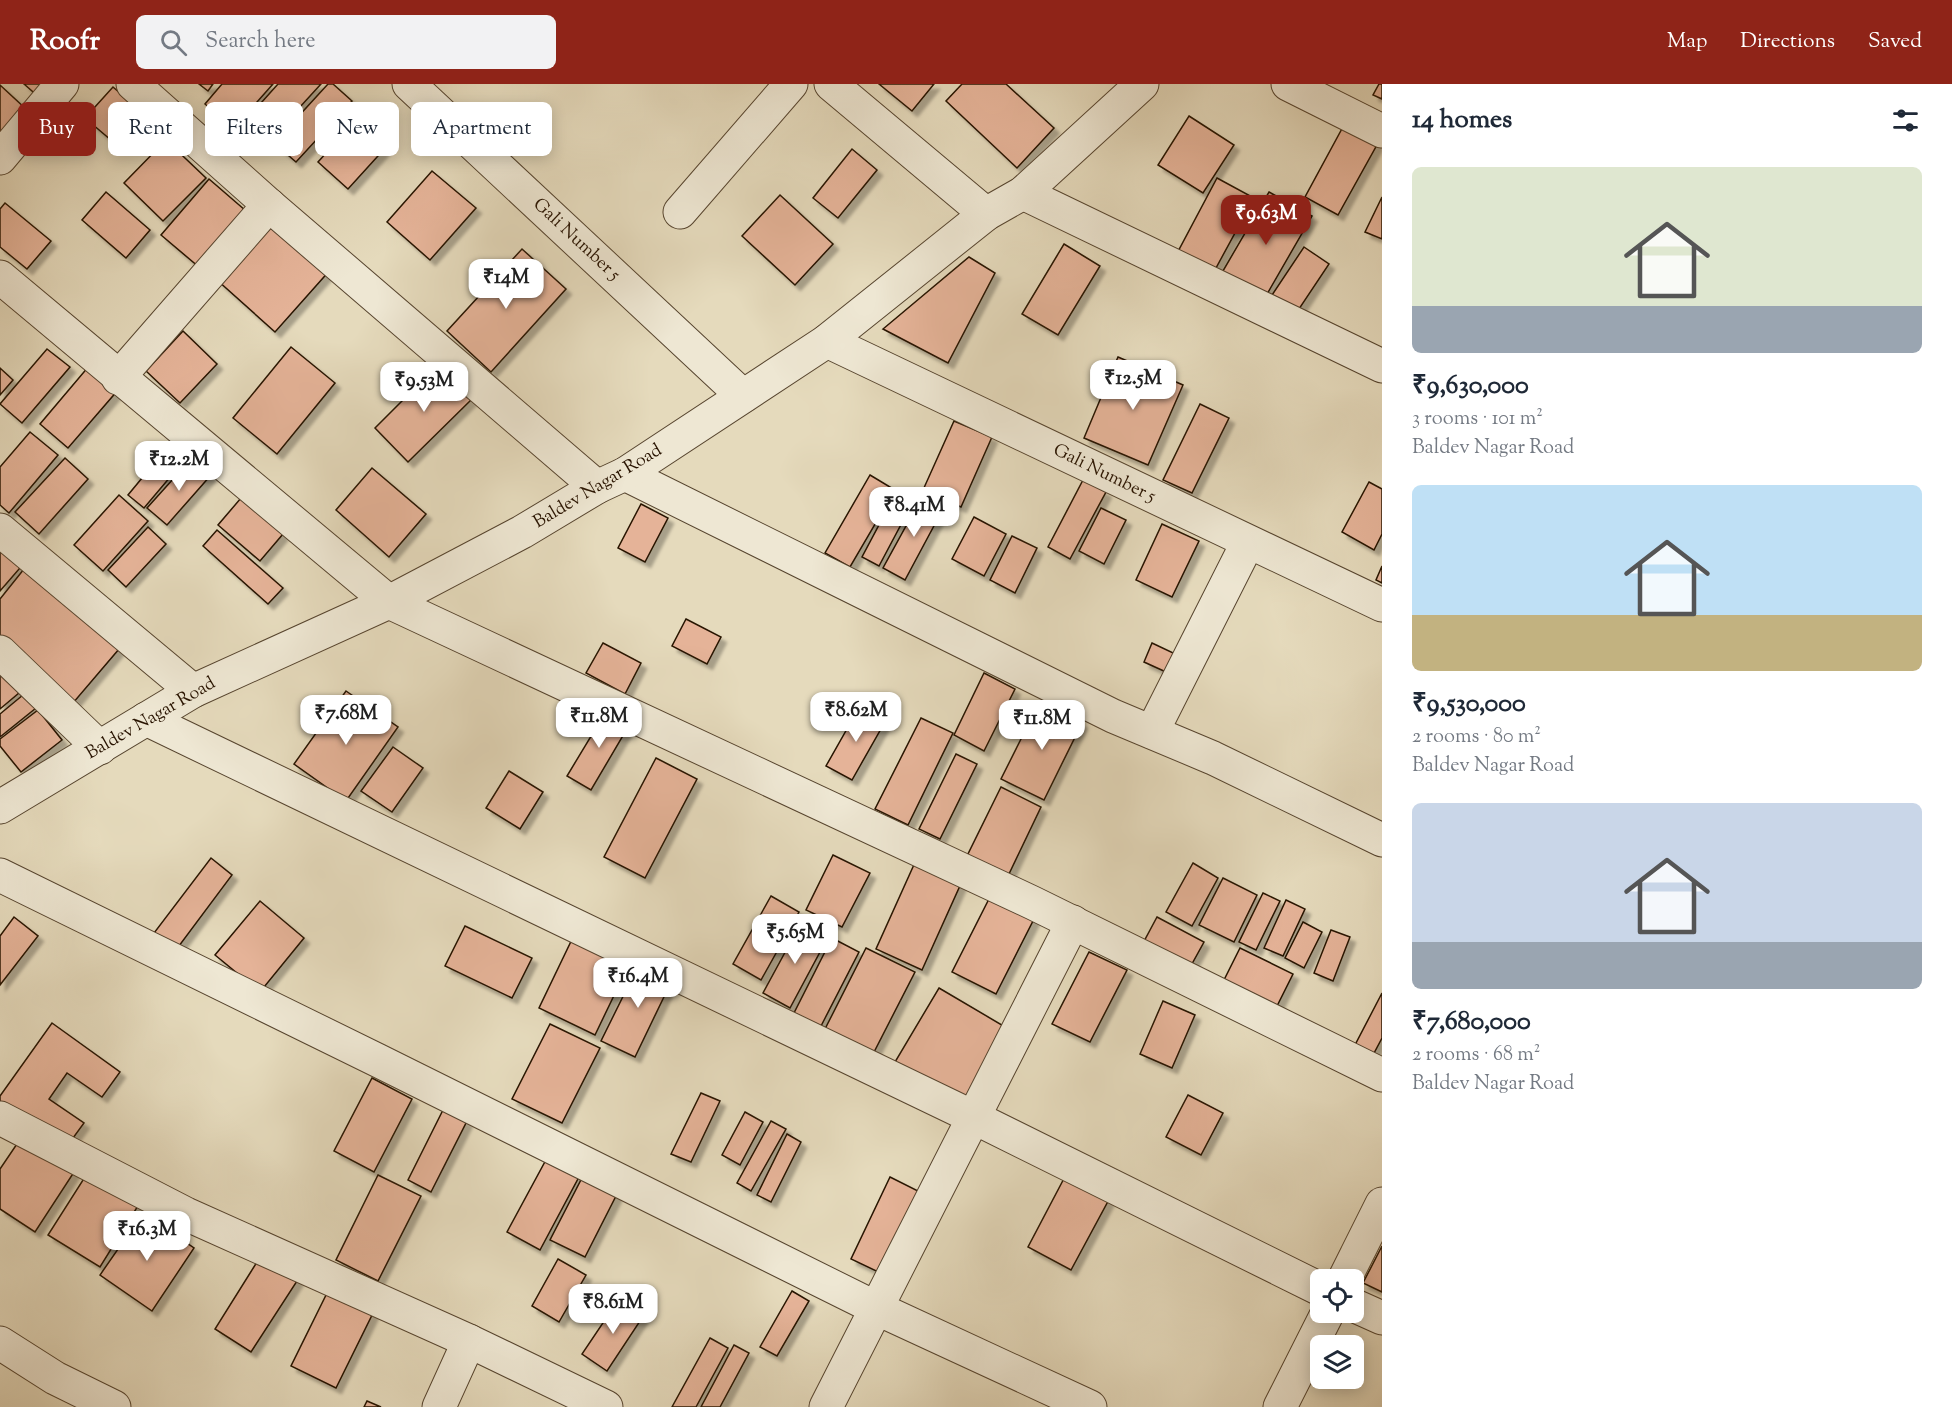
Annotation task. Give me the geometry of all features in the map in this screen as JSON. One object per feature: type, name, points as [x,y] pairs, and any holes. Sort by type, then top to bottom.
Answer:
[{"type":"street","points":[[0,158],[62,84]]},
{"type":"street","points":[[134,84],[269,205],[611,480],[1113,716],[1213,758],[1382,840]]},
{"type":"street","name":"Gali Number 5","points":[[410,84],[743,396]]},
{"type":"street","points":[[680,212],[792,84]]},
{"type":"street","points":[[831,84],[986,214]]},
{"type":"street","name":"Baldev Nagar Road","points":[[0,807],[193,691],[389,602],[522,532],[611,480],[827,341],[986,214],[1023,193],[1142,84]]},
{"type":"street","points":[[1288,84],[1382,131]]},
{"type":"street","points":[[1023,193],[1382,366]]},
{"type":"street","points":[[118,378],[269,205]]},
{"type":"street","points":[[0,277],[118,378],[389,602],[1073,922],[1382,1075]]},
{"type":"street","name":"Gali Number 5","points":[[827,341],[1382,605]]},
{"type":"street","points":[[0,530],[193,691]]},
{"type":"street","points":[[1152,732],[1248,542]]},
{"type":"street","points":[[0,652],[100,748]]},
{"type":"street","points":[[146,719],[973,1117],[1310,1284]]},
{"type":"street","points":[[0,875],[377,1059],[876,1308],[1090,1407]]},
{"type":"street","points":[[826,1407],[1073,922]]},
{"type":"street","points":[[0,1118],[186,1214],[469,1341],[606,1407]]},
{"type":"street","points":[[1350,1269],[1382,1204]]},
{"type":"street","points":[[1364,1310],[1382,1318]]},
{"type":"street","points":[[1280,1407],[1322,1323]]},
{"type":"street","points":[[439,1407],[469,1341]]},
{"type":"street","points":[[0,1343],[55,1378],[114,1407]]},
{"type":"building","points":[[24,84],[52,84],[40,98]]},
{"type":"building","points":[[199,84],[213,84],[208,91]]},
{"type":"building","points":[[222,84],[273,84],[257,102],[207,102]]},
{"type":"building","points":[[278,84],[321,84],[303,104],[262,102]]},
{"type":"building","points":[[328,84],[333,84],[352,101],[315,102],[315,141],[303,154],[303,111]]},
{"type":"building","points":[[879,84],[934,84],[912,111]]},
{"type":"building","points":[[962,84],[1006,84],[1054,128],[1017,168],[946,101]]},
{"type":"building","points":[[1379,84],[1382,84],[1382,99],[1373,95]]},
{"type":"building","points":[[0,85],[18,102],[18,120],[0,139]]},
{"type":"building","points":[[113,87],[130,102],[108,102],[108,138],[96,127],[96,106]]},
{"type":"building","points":[[1189,116],[1234,145],[1203,193],[1158,165]]},
{"type":"building","points":[[1344,125],[1378,143],[1338,215],[1305,197]]},
{"type":"building","points":[[852,149],[877,170],[838,218],[813,198]]},
{"type":"building","points":[[150,156],[183,156],[206,178],[163,221],[124,183]]},
{"type":"building","points":[[289,156],[302,156],[296,162]]},
{"type":"building","points":[[323,156],[378,156],[348,189],[318,162]]},
{"type":"building","points":[[432,171],[476,208],[430,260],[387,222]]},
{"type":"building","points":[[1217,178],[1254,198],[1210,279],[1174,259]]},
{"type":"building","points":[[209,179],[253,217],[206,273],[161,235]]},
{"type":"building","points":[[106,192],[150,230],[126,258],[82,220]]},
{"type":"building","points":[[1269,192],[1312,216],[1263,301],[1220,276]]},
{"type":"building","points":[[780,195],[833,244],[795,285],[742,236]]},
{"type":"building","points":[[1382,197],[1382,239],[1365,232]]},
{"type":"building","points":[[5,203],[51,241],[27,269],[0,247],[0,209]]},
{"type":"building","points":[[273,217],[331,269],[275,332],[217,280]]},
{"type":"building","points":[[1064,244],[1100,266],[1058,335],[1022,314]]},
{"type":"building","points":[[1304,247],[1329,264],[1291,321],[1266,304]]},
{"type":"building","points":[[522,249],[566,289],[491,372],[447,331]]},
{"type":"building","points":[[969,257],[995,273],[948,363],[883,329]]},
{"type":"building","points":[[183,331],[217,364],[180,403],[146,371]]},
{"type":"building","points":[[291,347],[335,383],[277,454],[233,418]]},
{"type":"building","points":[[47,349],[70,367],[22,423],[0,404]]},
{"type":"building","points":[[1118,357],[1183,385],[1148,465],[1084,438]]},
{"type":"building","points":[[439,364],[473,398],[408,462],[375,428]]},
{"type":"building","points":[[89,366],[118,390],[68,448],[40,424]]},
{"type":"building","points":[[0,368],[13,380],[0,395]]},
{"type":"building","points":[[1200,404],[1229,418],[1192,493],[1163,480]]},
{"type":"building","points":[[954,421],[992,437],[961,507],[923,490]]},
{"type":"building","points":[[30,432],[58,455],[9,513],[0,505],[0,467]]},
{"type":"building","points":[[166,449],[182,463],[144,508],[128,495]]},
{"type":"building","points":[[65,458],[88,479],[39,534],[15,512]]},
{"type":"building","points":[[192,458],[211,475],[167,525],[147,508]]},
{"type":"building","points":[[372,468],[426,514],[389,557],[336,510]]},
{"type":"building","points":[[870,475],[895,490],[850,567],[825,553]]},
{"type":"building","points":[[1083,480],[1106,492],[1070,559],[1048,547]]},
{"type":"building","points":[[1369,482],[1382,489],[1382,534],[1374,550],[1342,532]]},
{"type":"building","points":[[897,491],[914,500],[879,566],[862,557]]},
{"type":"building","points":[[119,495],[148,521],[103,571],[74,545]]},
{"type":"building","points":[[923,495],[944,507],[905,580],[883,568]]},
{"type":"building","points":[[241,498],[283,534],[260,561],[218,525]]},
{"type":"building","points":[[641,504],[668,518],[645,562],[618,548]]},
{"type":"building","points":[[1101,508],[1126,520],[1104,564],[1079,551]]},
{"type":"building","points":[[974,517],[1006,534],[984,576],[952,559]]},
{"type":"building","points":[[1162,524],[1199,541],[1172,597],[1136,580]]},
{"type":"building","points":[[148,527],[166,544],[126,587],[108,570]]},
{"type":"building","points":[[217,530],[283,588],[268,604],[203,546]]},
{"type":"building","points":[[1012,536],[1037,548],[1015,593],[990,580]]},
{"type":"building","points":[[0,545],[26,561],[0,591]]},
{"type":"building","points":[[28,564],[125,642],[73,703],[0,641],[0,599]]},
{"type":"building","points":[[1382,566],[1382,583],[1376,580]]},
{"type":"building","points":[[686,619],[721,637],[707,664],[672,646]]},
{"type":"building","points":[[603,643],[641,663],[625,694],[586,673]]},
{"type":"building","points":[[1152,643],[1186,659],[1177,677],[1144,662]]},
{"type":"building","points":[[0,669],[26,687],[0,709]]},
{"type":"building","points":[[984,673],[1015,689],[984,751],[954,735]]},
{"type":"building","points":[[29,690],[41,704],[0,737],[0,714]]},
{"type":"building","points":[[346,691],[398,727],[346,801],[294,764]]},
{"type":"building","points":[[1039,703],[1082,723],[1044,800],[1001,779]]},
{"type":"building","points":[[860,706],[886,720],[852,780],[826,766]]},
{"type":"building","points":[[608,708],[631,722],[591,790],[567,776]]},
{"type":"building","points":[[38,710],[62,740],[21,772],[0,746],[0,739]]},
{"type":"building","points":[[921,718],[953,733],[908,825],[875,809]]},
{"type":"building","points":[[393,747],[423,768],[392,812],[361,791]]},
{"type":"building","points":[[956,754],[977,764],[940,839],[919,829]]},
{"type":"building","points":[[656,758],[697,779],[645,878],[604,857]]},
{"type":"building","points":[[509,771],[543,792],[520,829],[486,808]]},
{"type":"building","points":[[1001,787],[1041,807],[1008,876],[967,856]]},
{"type":"building","points":[[833,855],[870,873],[842,927],[806,910]]},
{"type":"building","points":[[211,858],[232,875],[176,950],[154,933]]},
{"type":"building","points":[[917,858],[963,879],[922,970],[876,949]]},
{"type":"building","points":[[1193,863],[1218,878],[1192,926],[1166,912]]},
{"type":"building","points":[[1223,878],[1257,895],[1234,942],[1199,925]]},
{"type":"building","points":[[992,893],[1036,915],[996,994],[952,972]]},
{"type":"building","points":[[1263,893],[1280,901],[1256,950],[1239,942]]},
{"type":"building","points":[[771,896],[799,912],[761,980],[733,964]]},
{"type":"building","points":[[1286,900],[1305,909],[1283,956],[1264,948]]},
{"type":"building","points":[[260,901],[304,938],[260,992],[215,955]]},
{"type":"building","points":[[14,917],[38,936],[0,985],[0,936]]},
{"type":"building","points":[[1157,917],[1204,942],[1188,971],[1141,947]]},
{"type":"building","points":[[1303,922],[1322,932],[1304,968],[1285,958]]},
{"type":"building","points":[[801,923],[828,937],[790,1008],[763,993]]},
{"type":"building","points":[[465,926],[532,958],[512,998],[445,966]]},
{"type":"building","points":[[1331,930],[1350,937],[1333,981],[1314,973]]},
{"type":"building","points":[[576,931],[632,958],[595,1035],[539,1008]]},
{"type":"building","points":[[832,938],[859,952],[821,1026],[794,1013]]},
{"type":"building","points":[[866,948],[915,972],[872,1056],[824,1031]]},
{"type":"building","points":[[1240,948],[1293,974],[1273,1014],[1220,988]]},
{"type":"building","points":[[1089,952],[1127,970],[1090,1042],[1052,1024]]},
{"type":"building","points":[[641,960],[674,976],[635,1057],[601,1041]]},
{"type":"building","points":[[939,988],[1012,1031],[967,1105],[895,1062]]},
{"type":"building","points":[[1382,993],[1382,1038],[1373,1055],[1355,1045]]},
{"type":"building","points":[[1163,1001],[1195,1015],[1172,1068],[1140,1054]]},
{"type":"building","points":[[52,1023],[120,1072],[102,1097],[67,1073],[49,1099],[84,1123],[65,1149],[0,1103],[0,1096]]},
{"type":"building","points":[[550,1024],[600,1048],[562,1123],[512,1099]]},
{"type":"building","points":[[372,1078],[412,1099],[374,1172],[334,1151]]},
{"type":"building","points":[[701,1093],[720,1101],[691,1162],[671,1154]]},
{"type":"building","points":[[1188,1095],[1223,1113],[1201,1155],[1166,1137]]},
{"type":"building","points":[[443,1110],[467,1121],[431,1192],[408,1180]]},
{"type":"building","points":[[745,1112],[763,1122],[740,1165],[722,1155]]},
{"type":"building","points":[[771,1121],[786,1129],[751,1191],[737,1183]]},
{"type":"building","points":[[25,1132],[78,1166],[35,1232],[0,1209],[0,1169]]},
{"type":"building","points":[[787,1134],[801,1142],[771,1202],[757,1195]]},
{"type":"building","points":[[547,1158],[580,1175],[540,1250],[507,1232]]},
{"type":"building","points":[[90,1169],[141,1201],[100,1267],[48,1235]]},
{"type":"building","points":[[1069,1169],[1113,1192],[1071,1270],[1028,1247]]},
{"type":"building","points":[[584,1174],[618,1192],[585,1257],[550,1240]]},
{"type":"building","points":[[378,1175],[421,1196],[378,1281],[336,1260]]},
{"type":"building","points":[[890,1177],[928,1196],[889,1277],[851,1259]]},
{"type":"building","points":[[143,1213],[194,1248],[152,1311],[100,1275]]},
{"type":"building","points":[[1382,1246],[1382,1292],[1364,1283]]},
{"type":"building","points":[[262,1254],[299,1278],[251,1352],[215,1329]]},
{"type":"building","points":[[558,1259],[586,1275],[559,1322],[532,1306]]},
{"type":"building","points":[[330,1287],[375,1309],[336,1388],[291,1366]]},
{"type":"building","points":[[792,1291],[809,1301],[777,1356],[760,1347]]},
{"type":"building","points":[[619,1299],[644,1315],[607,1371],[582,1354]]},
{"type":"building","points":[[710,1338],[728,1348],[696,1407],[672,1407]]},
{"type":"building","points":[[734,1345],[749,1353],[720,1407],[701,1407]]},
{"type":"building","points":[[367,1401],[381,1407],[364,1407]]}]
